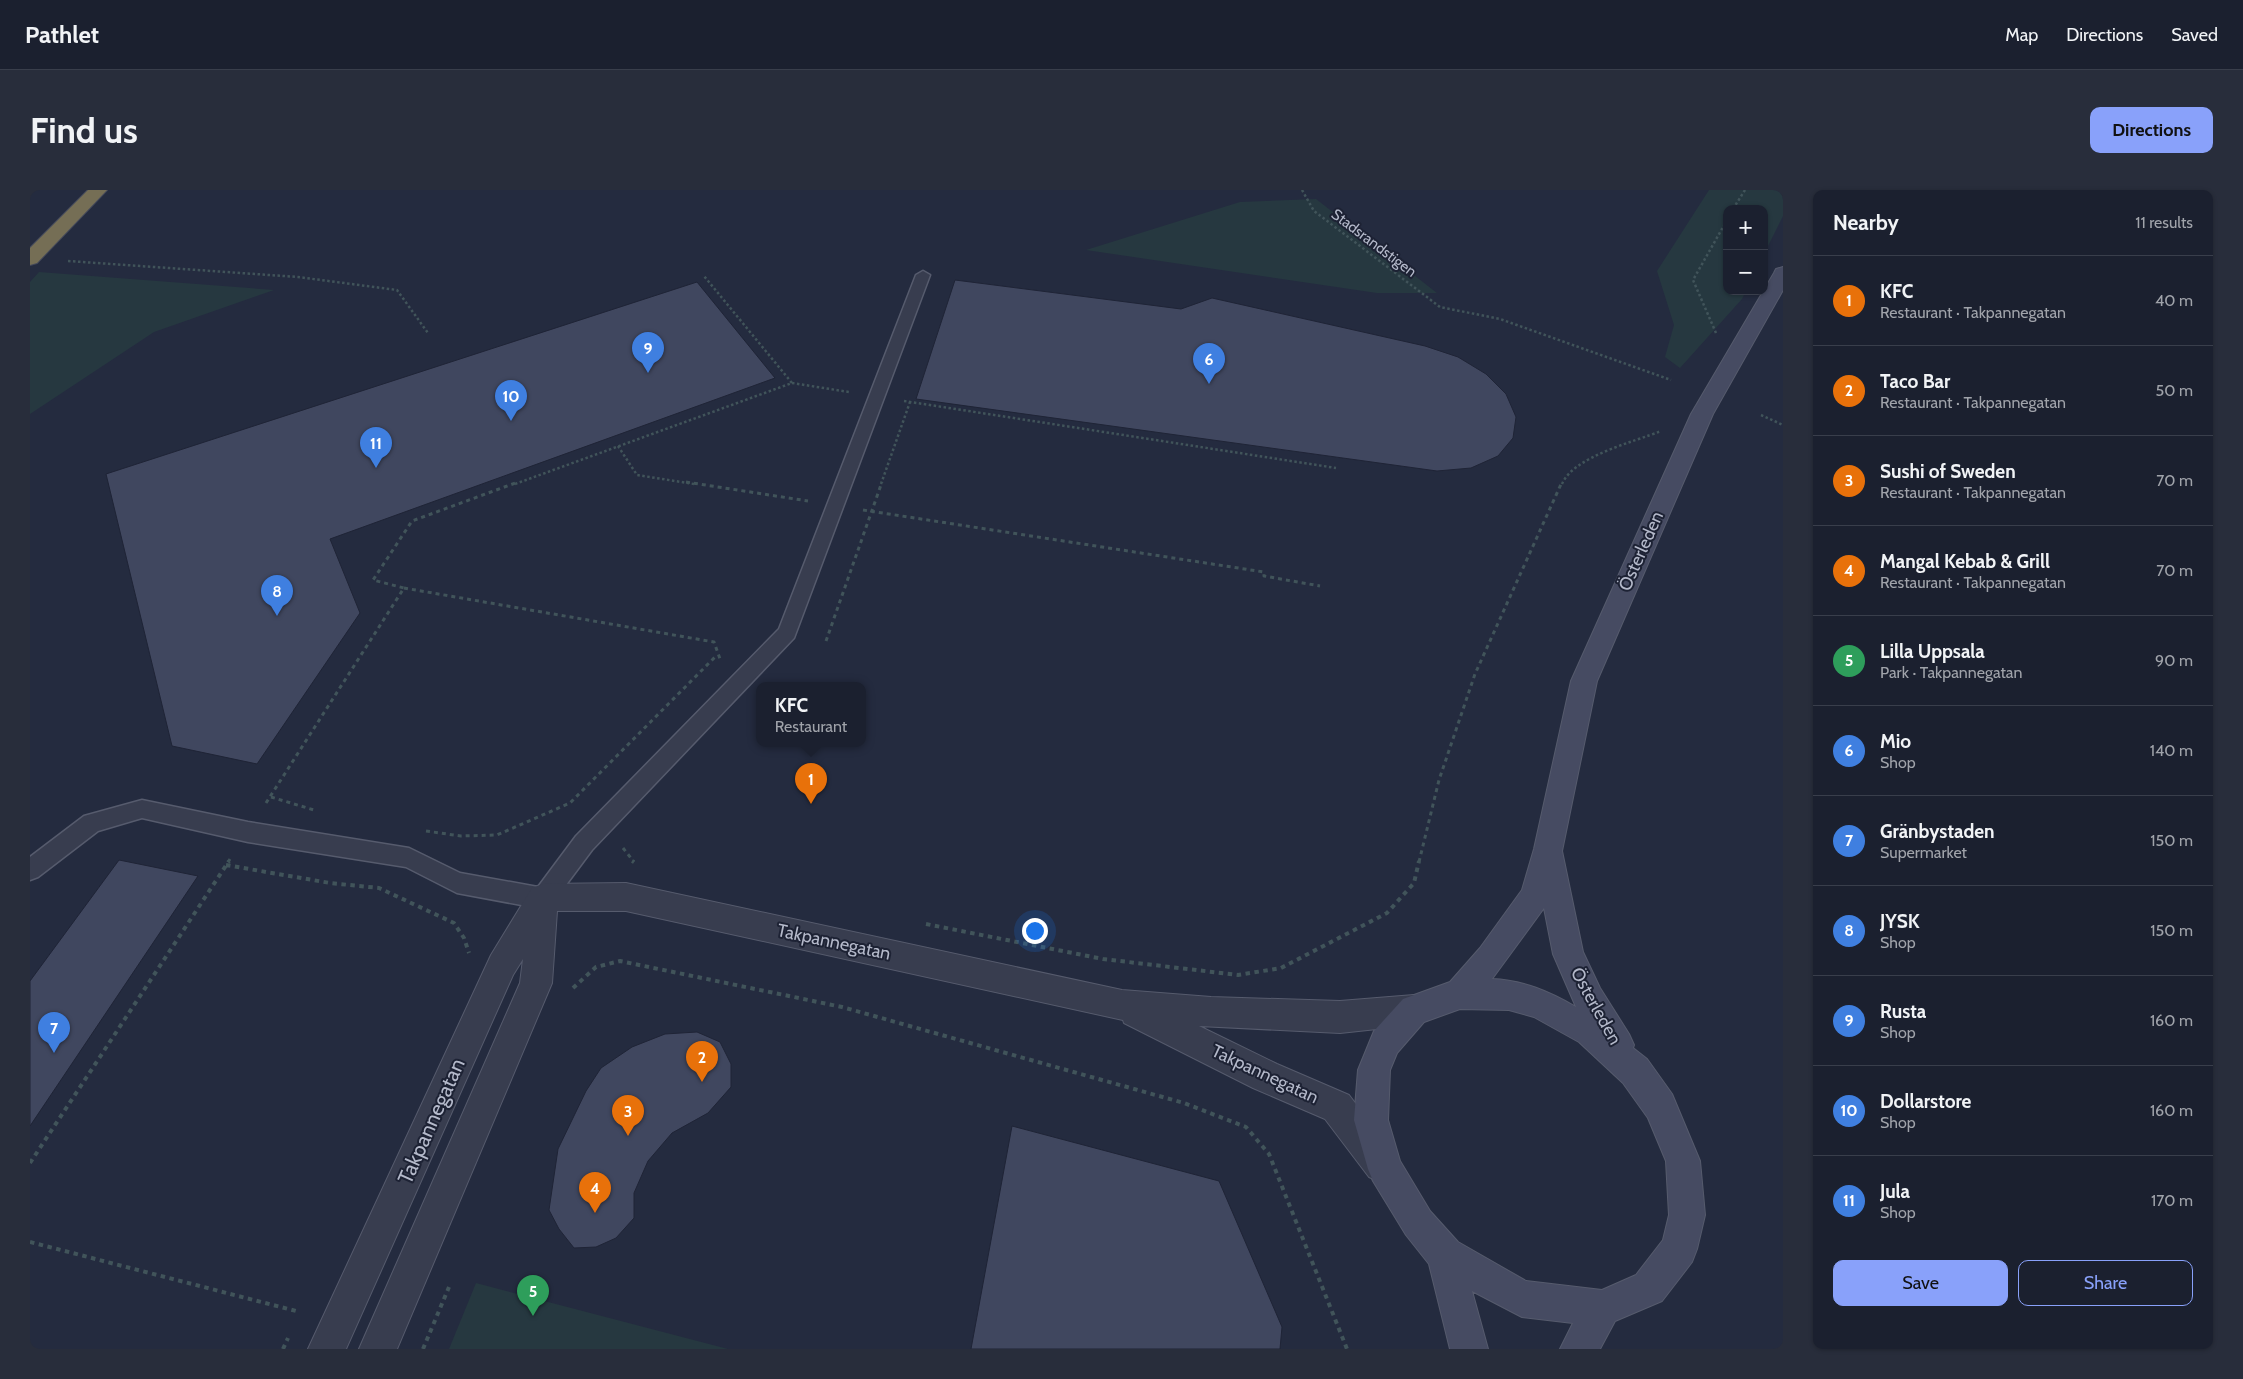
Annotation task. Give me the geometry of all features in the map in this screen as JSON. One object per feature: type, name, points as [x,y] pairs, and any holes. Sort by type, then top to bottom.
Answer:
[{"type":"highway","points":[[30,259],[98,190]]},
{"type":"main road","name":"Österleden","points":[[1460,994],[1492,958],[1535,896],[1548,849],[1584,681],[1702,414],[1783,273]]},
{"type":"main road","name":"Österleden","points":[[1548,849],[1568,954],[1588,999],[1635,1071]]},
{"type":"main road","points":[[1460,994],[1509,995],[1540,1004],[1590,1031],[1635,1071],[1660,1106],[1683,1161],[1687,1215],[1679,1249],[1649,1288],[1602,1308],[1522,1299],[1445,1254],[1418,1223],[1385,1169],[1371,1120],[1374,1070],[1385,1042],[1414,1010],[1460,994]]},
{"type":"main road","points":[[1445,1254],[1469,1349]]},
{"type":"main road","points":[[1579,1349],[1602,1308]]},
{"type":"street","name":"Takpannegatan","points":[[327,1349],[502,965],[543,898],[626,897],[1122,1005],[1211,1012],[1340,1017],[1414,1010]]},
{"type":"street","points":[[378,1349],[536,983],[543,898]]},
{"type":"street","name":"Takpannegatan","points":[[1122,1005],[1265,1076],[1337,1107],[1385,1169]]},
{"type":"lane","points":[[30,870],[92,823],[142,809],[248,832],[410,858],[457,883],[543,898],[584,842],[787,633],[923,274]]},
{"type":"path","name":"Stadsrandstigen","points":[[1302,190],[1314,211],[1440,307],[1500,319],[1671,380]]},
{"type":"path","points":[[1736,205],[1745,190]]},
{"type":"path","points":[[1718,340],[1693,280],[1723,227]]},
{"type":"path","points":[[66,261],[298,277],[397,290],[428,333]]},
{"type":"path","points":[[704,276],[792,383]]},
{"type":"path","points":[[476,836],[497,834],[535,820],[570,803],[717,656],[714,642],[404,588],[373,580],[412,521],[792,383],[1336,468]]},
{"type":"path","points":[[826,641],[910,402]]},
{"type":"path","points":[[1761,416],[1783,425]]},
{"type":"path","points":[[920,923],[1103,959],[1238,975],[1281,968],[1387,912],[1414,883],[1439,780],[1475,674],[1566,476],[1584,461],[1666,429]]},
{"type":"path","points":[[618,446],[637,475],[1264,572],[1264,576],[1320,586]]},
{"type":"path","points":[[30,1163],[248,832],[404,588]]},
{"type":"path","points":[[226,865],[330,883],[379,888],[454,924],[464,938],[470,953],[468,960]]},
{"type":"path","points":[[572,988],[596,967],[620,961],[852,1009],[1184,1103],[1246,1127],[1268,1154],[1347,1349]]},
{"type":"path","points":[[30,1242],[300,1312]]},
{"type":"path","points":[[423,1349],[450,1282]]},
{"type":"path","points":[[297,1320],[305,1304]]},
{"type":"path","points":[[283,1349],[290,1334]]},
{"type":"shaded area","points":[[1709,190],[1783,190],[1783,216],[1768,246],[1768,205],[1723,205],[1723,295],[1744,295],[1680,368],[1665,357],[1674,325],[1657,271]]},
{"type":"shaded area","points":[[1316,199],[1437,293],[1377,293],[1086,250],[1240,202]]},
{"type":"shaded area","points":[[39,272],[274,290],[154,332],[30,414],[30,282]]},
{"type":"shaded area","points":[[476,1283],[728,1349],[449,1349]]},
{"type":"building","points":[[955,280],[1181,309],[1212,298],[1425,346],[1458,357],[1486,374],[1506,394],[1516,417],[1513,438],[1498,456],[1471,468],[1437,471],[916,399]]},
{"type":"building","points":[[697,282],[775,378],[330,539],[360,613],[257,764],[172,746],[106,474]]},
{"type":"building","points":[[119,860],[198,876],[30,1126],[30,981]]},
{"type":"building","points":[[697,1032],[720,1042],[731,1064],[731,1087],[708,1113],[672,1133],[648,1161],[634,1193],[634,1218],[616,1238],[596,1247],[574,1248],[559,1229],[549,1210],[558,1149],[586,1091],[601,1068],[632,1047],[665,1034]]},
{"type":"building","points":[[1012,1126],[1219,1181],[1282,1327],[1280,1349],[971,1349]]},
{"type":"place","name":"Rusta","points":[[648,373]]},
{"type":"place","name":"Mio","points":[[1209,384]]},
{"type":"place","name":"Dollarstore","points":[[511,421]]},
{"type":"place","name":"Jula","points":[[376,468]]},
{"type":"place","name":"JYSK","points":[[277,616]]},
{"type":"place","name":"KFC","points":[[811,804]]},
{"type":"place","name":"Gränbystaden","points":[[54,1053]]},
{"type":"place","name":"Taco Bar","points":[[702,1082]]},
{"type":"place","name":"Sushi of Sweden","points":[[628,1136]]},
{"type":"place","name":"Mangal Kebab & Grill","points":[[595,1213]]},
{"type":"place","name":"Lilla Uppsala","points":[[533,1316]]}]
